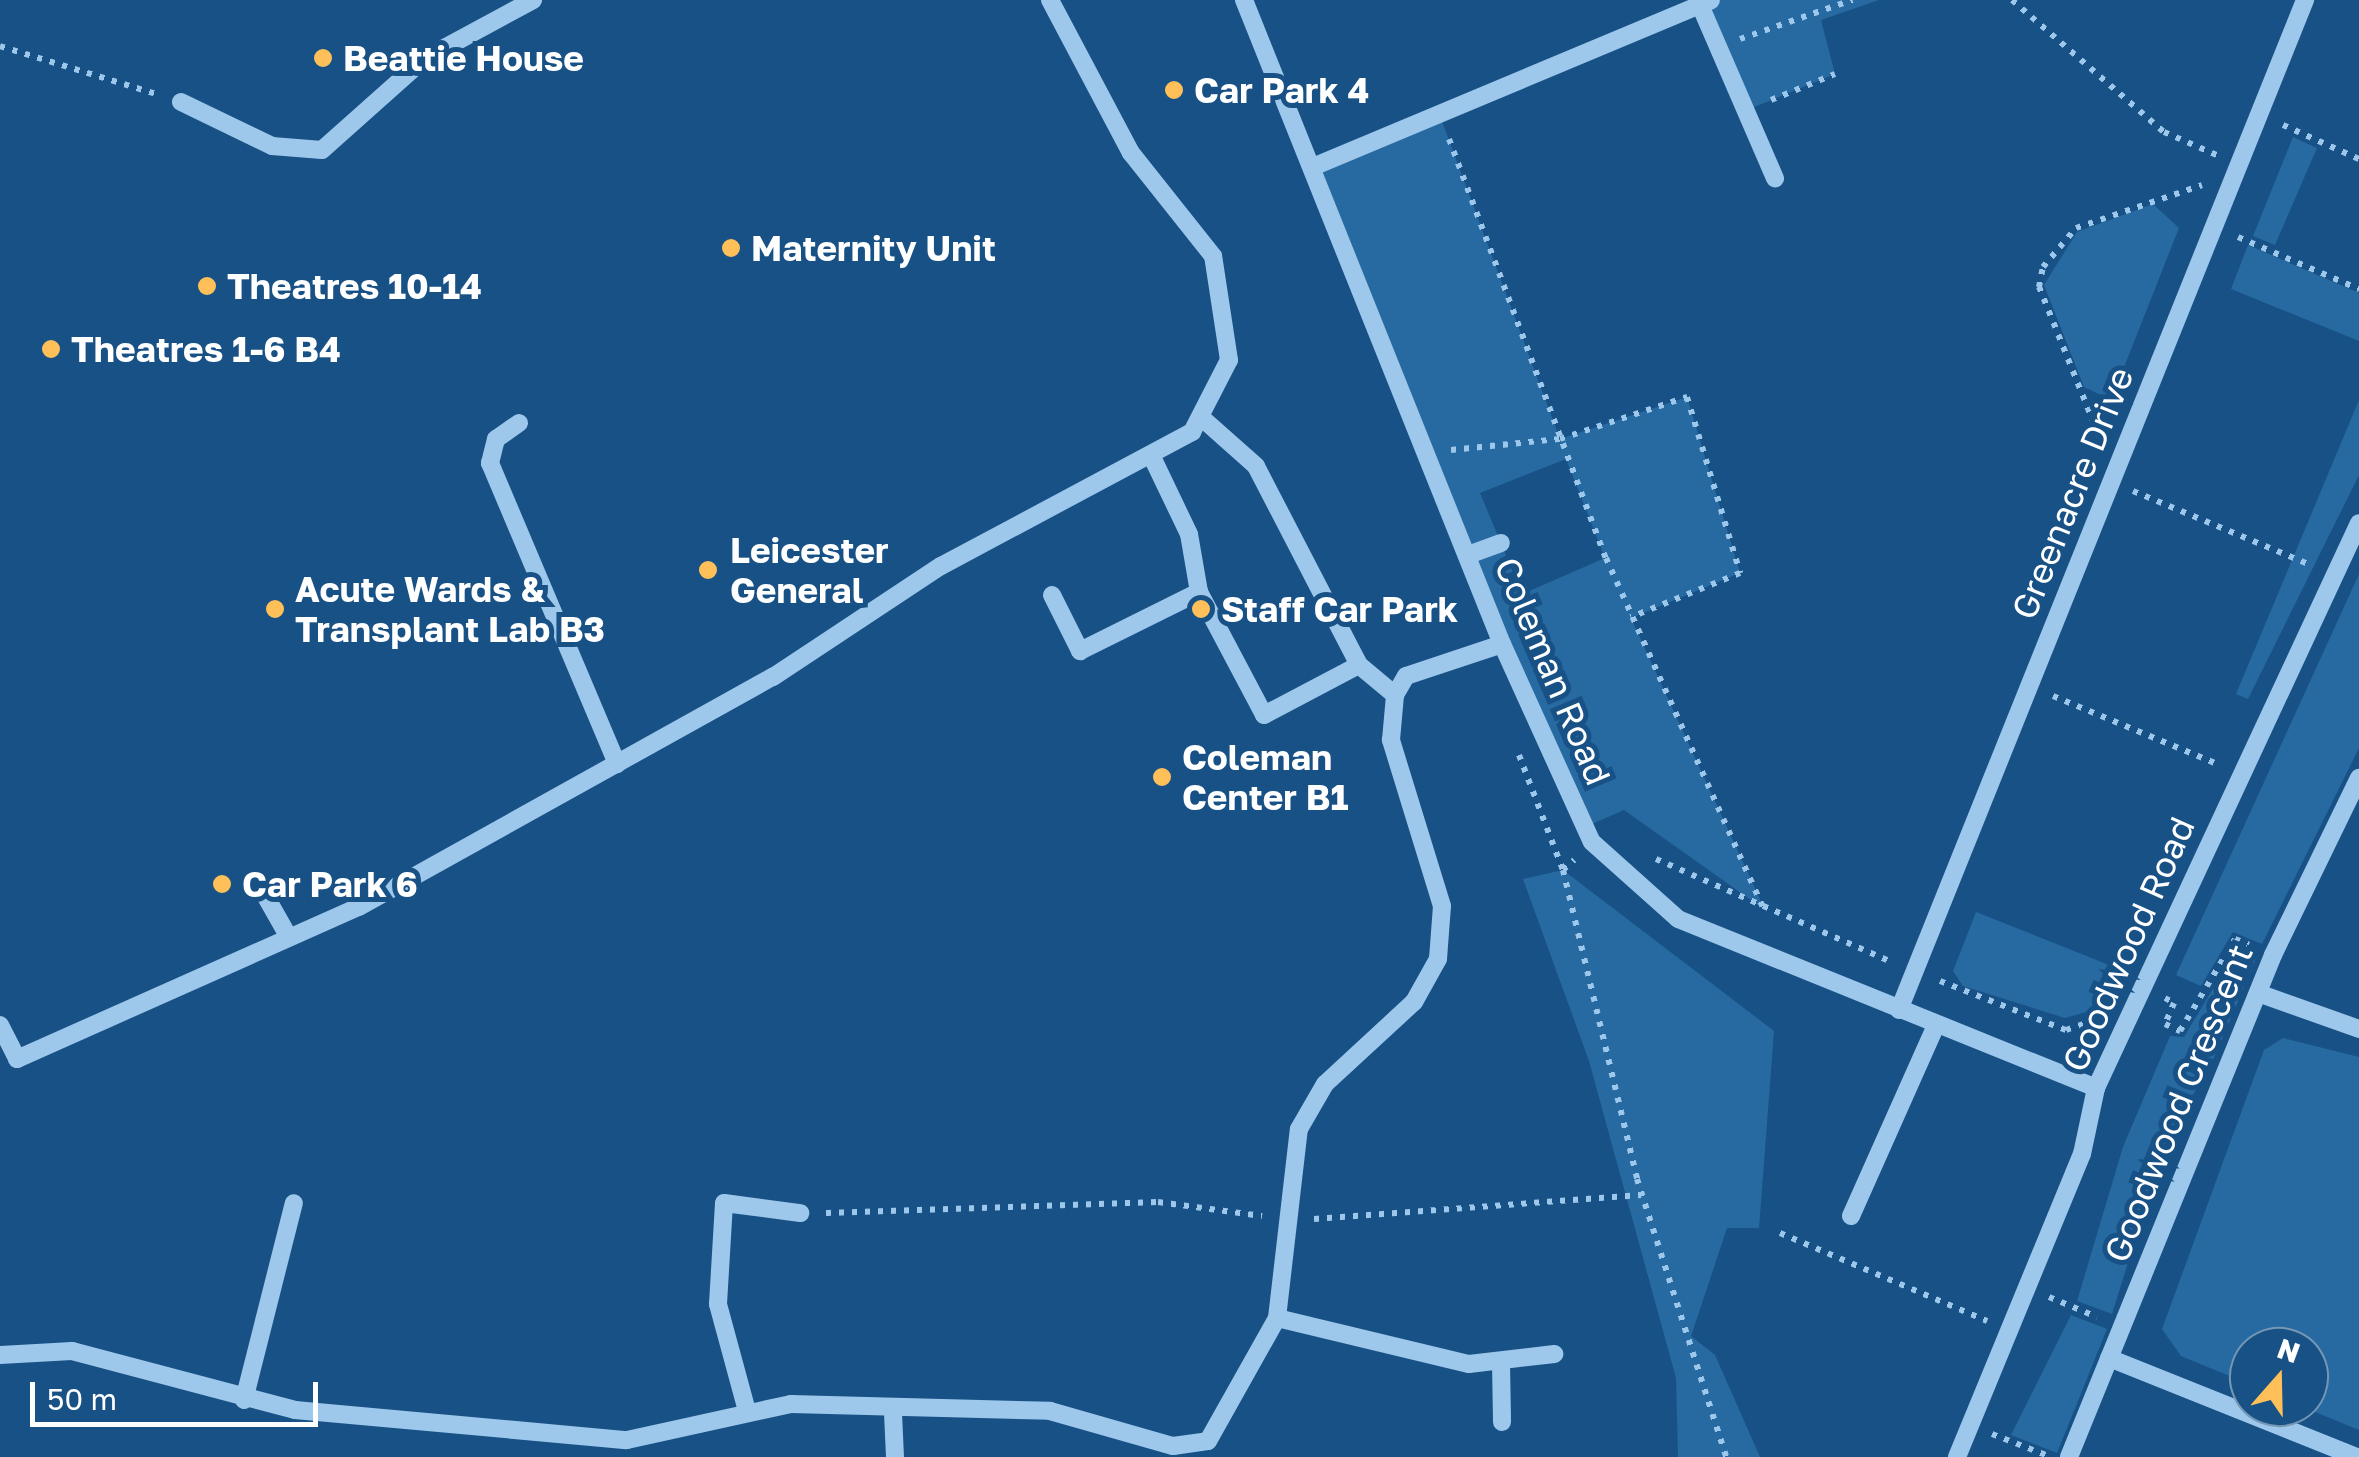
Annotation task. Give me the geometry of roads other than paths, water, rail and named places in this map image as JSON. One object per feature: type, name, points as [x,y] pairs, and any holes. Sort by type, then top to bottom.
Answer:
[{"type":"street","points":[[181,102],[272,146],[322,150],[413,67],[533,0]]},
{"type":"street","points":[[0,1025],[16,1060],[287,934],[359,907],[773,678],[941,566],[1153,459],[1203,419],[1229,360],[1214,256],[1131,152],[1050,0]]},
{"type":"street","name":"Coleman Road","points":[[1244,0],[1316,166],[1502,644],[1592,842],[1678,919],[2096,1088]]},
{"type":"street","name":"Greenacre Drive","points":[[1899,1010],[2305,0]]},
{"type":"street","points":[[1316,166],[1706,3],[1719,46],[1775,178]]},
{"type":"street","points":[[1203,419],[1256,466],[1359,665],[1395,695]]},
{"type":"street","points":[[519,423],[496,439],[490,464],[556,638],[617,764]]},
{"type":"street","points":[[1153,459],[1189,534],[1198,592],[1264,715],[1359,665]]},
{"type":"street","name":"Goodwood Road","points":[[1958,1457],[2082,1154],[2096,1088],[2148,991],[2240,774],[2359,523]]},
{"type":"street","points":[[1468,555],[1501,543]]},
{"type":"street","points":[[1052,595],[1080,651],[1198,592]]},
{"type":"street","points":[[0,1355],[72,1351],[244,1400],[596,1437],[689,1432],[746,1411],[791,1404],[892,1413],[1050,1411],[1173,1446],[1209,1449],[1276,1318],[1290,1221],[1293,1153],[1311,1105],[1400,1020],[1438,959],[1442,906],[1392,740],[1395,695],[1428,666],[1502,644]]},
{"type":"street","name":"Goodwood Crescent","points":[[2069,1457],[2273,955],[2359,778]]},
{"type":"street","points":[[260,888],[287,934]]},
{"type":"street","points":[[2258,993],[2359,1029]]},
{"type":"street","points":[[1851,1216],[1936,1024]]},
{"type":"street","points":[[244,1400],[294,1203]]},
{"type":"street","points":[[746,1411],[718,1304],[724,1203],[800,1214]]},
{"type":"street","points":[[1276,1318],[1394,1350],[1500,1363],[1554,1354]]},
{"type":"street","points":[[2109,1358],[2356,1457]]},
{"type":"street","points":[[1500,1363],[1502,1422]]},
{"type":"street","points":[[892,1413],[896,1457]]},
{"type":"street","points":[[592,1457],[596,1437]]},
{"type":"place","name":"Beattie House","points":[[323,58]]},
{"type":"place","name":"Car Park 4","points":[[1174,90]]},
{"type":"place","name":"Maternity Unit","points":[[731,248]]},
{"type":"place","name":"Theatres 10-14","points":[[207,286]]},
{"type":"place","name":"Theatres 1-6 B4","points":[[51,349]]},
{"type":"place","name":"Leicester General","points":[[708,570]]},
{"type":"place","name":"Acute Wards & Transplant Lab B3","points":[[275,609]]},
{"type":"place","name":"Staff Car Park","points":[[1201,609]]},
{"type":"place","name":"Coleman Center B1","points":[[1162,777]]},
{"type":"place","name":"Car Park 6","points":[[222,884]]}]
